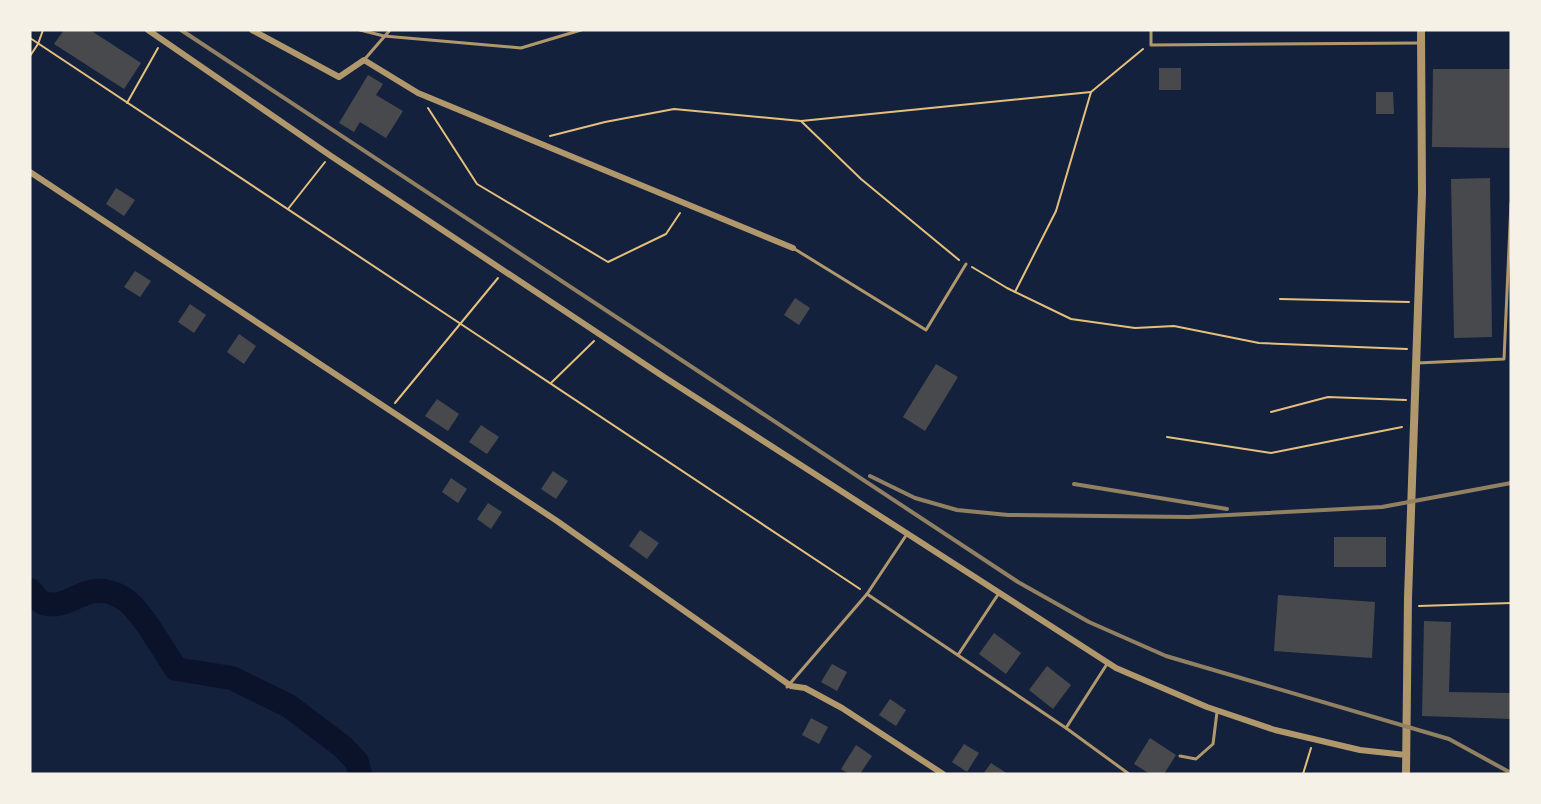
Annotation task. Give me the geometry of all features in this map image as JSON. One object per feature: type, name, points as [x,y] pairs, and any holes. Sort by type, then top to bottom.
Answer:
[{"type":"street","points":[[148,30],[331,156],[600,335],[1116,668],[1217,710],[1275,730],[1360,750],[1406,755]]},
{"type":"street","points":[[252,30],[339,77],[364,60],[418,93],[793,248]]},
{"type":"street","points":[[1406,774],[1407,606],[1422,193],[1421,30]]},
{"type":"street","points":[[30,172],[558,521],[788,685],[805,688],[842,708],[943,774]]},
{"type":"lane","points":[[360,30],[384,36],[520,48],[581,30]]},
{"type":"lane","points":[[364,60],[390,30]]},
{"type":"lane","points":[[1151,30],[1151,44],[1421,43]]},
{"type":"lane","points":[[1416,363],[1504,359],[1511,203]]},
{"type":"lane","points":[[793,248],[926,330],[966,264]]},
{"type":"lane","points":[[788,685],[867,594],[907,534]]},
{"type":"lane","points":[[958,655],[999,593]]},
{"type":"lane","points":[[867,594],[1066,728],[1129,774]]},
{"type":"lane","points":[[1066,728],[1108,663]]},
{"type":"lane","points":[[1180,756],[1196,759],[1213,744],[1217,710]]},
{"type":"path","points":[[30,56],[43,30]]},
{"type":"path","points":[[30,38],[867,594]]},
{"type":"path","points":[[127,103],[163,40]]},
{"type":"path","points":[[533,141],[605,122],[674,109],[801,121],[1090,92],[1151,44]]},
{"type":"path","points":[[1015,292],[1056,211],[1090,92]]},
{"type":"path","points":[[418,93],[477,184],[608,262],[666,234],[686,204]]},
{"type":"path","points":[[801,121],[861,179],[955,257],[1015,292],[1071,318],[1135,328],[1174,326],[1259,343],[1416,349]]},
{"type":"path","points":[[288,209],[331,156]]},
{"type":"path","points":[[389,410],[504,271]]},
{"type":"path","points":[[1280,299],[1418,302]]},
{"type":"path","points":[[550,384],[600,335]]},
{"type":"path","points":[[1271,412],[1328,397],[1414,400]]},
{"type":"path","points":[[1167,437],[1271,453],[1414,425]]},
{"type":"path","points":[[1407,606],[1511,603]]},
{"type":"path","points":[[1303,774],[1314,739]]},
{"type":"building","points":[[64,30],[90,30],[141,63],[124,89],[54,44]]},
{"type":"building","points":[[1159,68],[1181,68],[1181,90],[1159,90]]},
{"type":"building","points":[[1433,69],[1511,69],[1511,148],[1432,147]]},
{"type":"building","points":[[368,75],[383,84],[376,95],[403,111],[386,138],[360,122],[354,132],[339,123]]},
{"type":"building","points":[[1376,92],[1393,92],[1394,114],[1376,114]]},
{"type":"building","points":[[1490,178],[1492,337],[1454,338],[1451,179]]},
{"type":"building","points":[[116,188],[135,200],[124,216],[106,204]]},
{"type":"building","points":[[135,271],[151,281],[140,297],[124,287]]},
{"type":"building","points":[[795,298],[810,308],[799,325],[784,315]]},
{"type":"building","points":[[190,304],[206,315],[194,333],[178,322]]},
{"type":"building","points":[[239,334],[256,346],[244,364],[227,352]]},
{"type":"building","points":[[936,364],[958,377],[925,431],[903,417]]},
{"type":"building","points":[[437,399],[459,414],[448,431],[425,416]]},
{"type":"building","points":[[481,425],[499,437],[487,454],[469,442]]},
{"type":"building","points":[[553,471],[568,481],[556,499],[541,489]]},
{"type":"building","points":[[451,478],[467,489],[458,503],[442,492]]},
{"type":"building","points":[[488,503],[502,512],[491,529],[477,519]]},
{"type":"building","points":[[640,530],[659,543],[647,559],[629,546]]},
{"type":"building","points":[[1334,537],[1386,537],[1386,567],[1334,567]]},
{"type":"building","points":[[1278,595],[1375,602],[1372,658],[1274,651]]},
{"type":"building","points":[[1424,621],[1451,622],[1449,692],[1511,693],[1511,719],[1422,716]]},
{"type":"building","points":[[994,633],[1021,653],[1006,674],[979,654]]},
{"type":"building","points":[[832,664],[847,672],[837,691],[821,682]]},
{"type":"building","points":[[1047,666],[1071,685],[1053,709],[1029,690]]},
{"type":"building","points":[[890,699],[906,710],[896,726],[879,715]]},
{"type":"building","points":[[811,718],[828,727],[819,744],[802,735]]},
{"type":"building","points":[[1150,738],[1176,755],[1164,774],[1150,774],[1134,764]]},
{"type":"building","points":[[964,744],[979,753],[967,772],[952,762]]},
{"type":"building","points":[[856,745],[872,756],[860,774],[849,774],[841,769]]},
{"type":"building","points":[[991,763],[1008,774],[983,774]]},
{"type":"waterway","points":[[30,590],[41,602],[53,604],[99,591],[110,592],[123,598],[144,620],[176,669],[232,678],[289,706],[343,747],[357,762],[360,774]]},
{"type":"railway","points":[[181,30],[1018,582],[1089,622],[1166,656],[1449,739],[1511,773]]},
{"type":"railway","points":[[870,476],[915,498],[957,510],[1008,515],[1189,517],[1382,507],[1511,483]]},
{"type":"railway","points":[[1074,484],[1227,509]]}]
